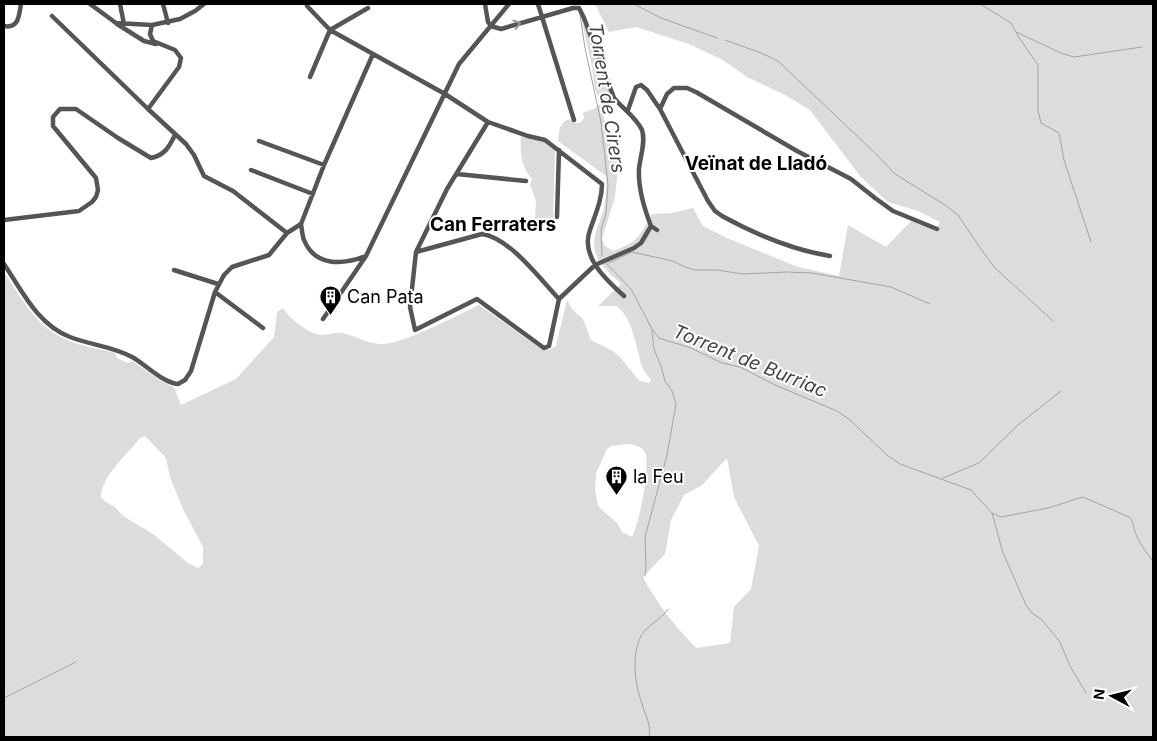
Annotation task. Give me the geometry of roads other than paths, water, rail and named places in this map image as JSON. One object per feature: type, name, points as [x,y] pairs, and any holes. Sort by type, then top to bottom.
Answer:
[{"type":"street","points":[[4,26],[12,27],[15,25],[18,20],[21,4]]},
{"type":"street","points":[[90,4],[128,32],[144,41],[175,50],[181,58],[179,68],[148,109]]},
{"type":"street","points":[[120,4],[124,24]]},
{"type":"street","points":[[163,4],[168,22]]},
{"type":"street","points":[[116,23],[152,25],[168,22],[180,19],[204,4]]},
{"type":"street","points":[[307,4],[330,30],[444,94],[488,122],[545,140],[602,184],[602,194],[589,232],[589,250],[596,265],[610,283],[624,296]]},
{"type":"street","points":[[485,4],[488,22],[491,26],[501,29],[542,16],[578,8],[584,18],[614,98],[621,106],[628,110],[643,133],[639,170],[640,190],[651,226],[657,230]]},
{"type":"street","points":[[323,319],[366,256],[459,64],[509,4]]},
{"type":"street","points":[[538,4],[574,120]]},
{"type":"street","points":[[310,77],[330,30],[368,8]]},
{"type":"street","points":[[52,16],[186,144],[194,155],[204,176],[233,191],[287,233]]},
{"type":"street","points":[[152,25],[150,34],[153,41],[160,45]]},
{"type":"street","points":[[366,256],[354,261],[329,262],[316,255],[304,240],[301,224],[324,165],[373,54]]},
{"type":"street","points":[[628,110],[636,88],[641,85],[647,90],[660,109],[708,201],[715,210],[732,221],[776,240],[812,253],[830,256]]},
{"type":"street","points":[[660,109],[667,94],[674,88],[687,88],[796,151],[851,179],[893,211],[937,229]]},
{"type":"street","points":[[4,220],[79,211],[96,197],[98,190],[96,178],[53,126],[54,117],[60,109],[76,109],[151,158],[160,156],[170,145],[175,135]]},
{"type":"street","points":[[488,122],[447,189],[416,252],[410,307],[415,330],[477,299],[544,348],[550,346],[559,299],[596,265],[641,243],[651,226]]},
{"type":"street","points":[[259,142],[324,165]]},
{"type":"street","points":[[557,217],[559,150]]},
{"type":"street","points":[[251,170],[313,194]]},
{"type":"street","points":[[457,174],[526,181]]},
{"type":"street","points":[[4,264],[38,315],[55,329],[71,338],[98,344],[124,353],[175,384],[185,380],[191,371],[218,284],[232,267],[269,255],[287,233],[301,224]]},
{"type":"street","points":[[416,252],[482,234],[491,236],[515,252],[559,299]]},
{"type":"street","points":[[174,270],[218,284]]},
{"type":"street","points":[[215,292],[263,328]]},
{"type":"waterway","points":[[634,4],[661,18],[717,38]]},
{"type":"waterway","points":[[980,4],[1011,23],[1038,65],[1038,111],[1041,123],[1059,133],[1064,160],[1091,242]]},
{"type":"waterway","name":"Torrent de Cirers","points":[[580,15],[601,122],[608,185],[606,213],[601,230],[602,256]]},
{"type":"waterway","points":[[1016,32],[1074,57],[1142,47]]},
{"type":"waterway","points":[[725,40],[778,61],[895,174],[958,215],[995,268],[1053,321]]},
{"type":"waterway","points":[[609,263],[632,252],[673,261],[695,270],[717,270],[743,274],[812,273],[891,287],[930,304]]},
{"type":"waterway","name":"Torrent de Burriac","points":[[606,263],[631,289],[652,329],[659,338],[691,348],[722,363],[740,367],[775,385],[837,411],[900,464],[971,490],[992,513],[1003,553],[1026,605],[1032,613],[1042,620],[1060,642],[1070,666],[1086,693]]},
{"type":"waterway","points":[[645,576],[645,537],[667,455],[676,404],[672,391],[665,381],[654,349],[652,331]]},
{"type":"waterway","points":[[943,478],[979,463],[1018,425],[1061,391]]},
{"type":"waterway","points":[[992,513],[1001,517],[1048,508],[1083,497],[1129,517],[1133,522],[1139,540],[1153,561]]},
{"type":"waterway","points":[[649,737],[649,725],[636,679],[636,652],[641,636],[668,609]]},
{"type":"waterway","points":[[4,698],[76,662]]},
{"type":"place","name":"Can Pata","points":[[331,315]]},
{"type":"place","name":"la Feu","points":[[617,495]]},
{"type":"district","name":"Veïnat de Lladó","points":[[756,163]]},
{"type":"district","name":"Can Ferraters","points":[[493,224]]}]
